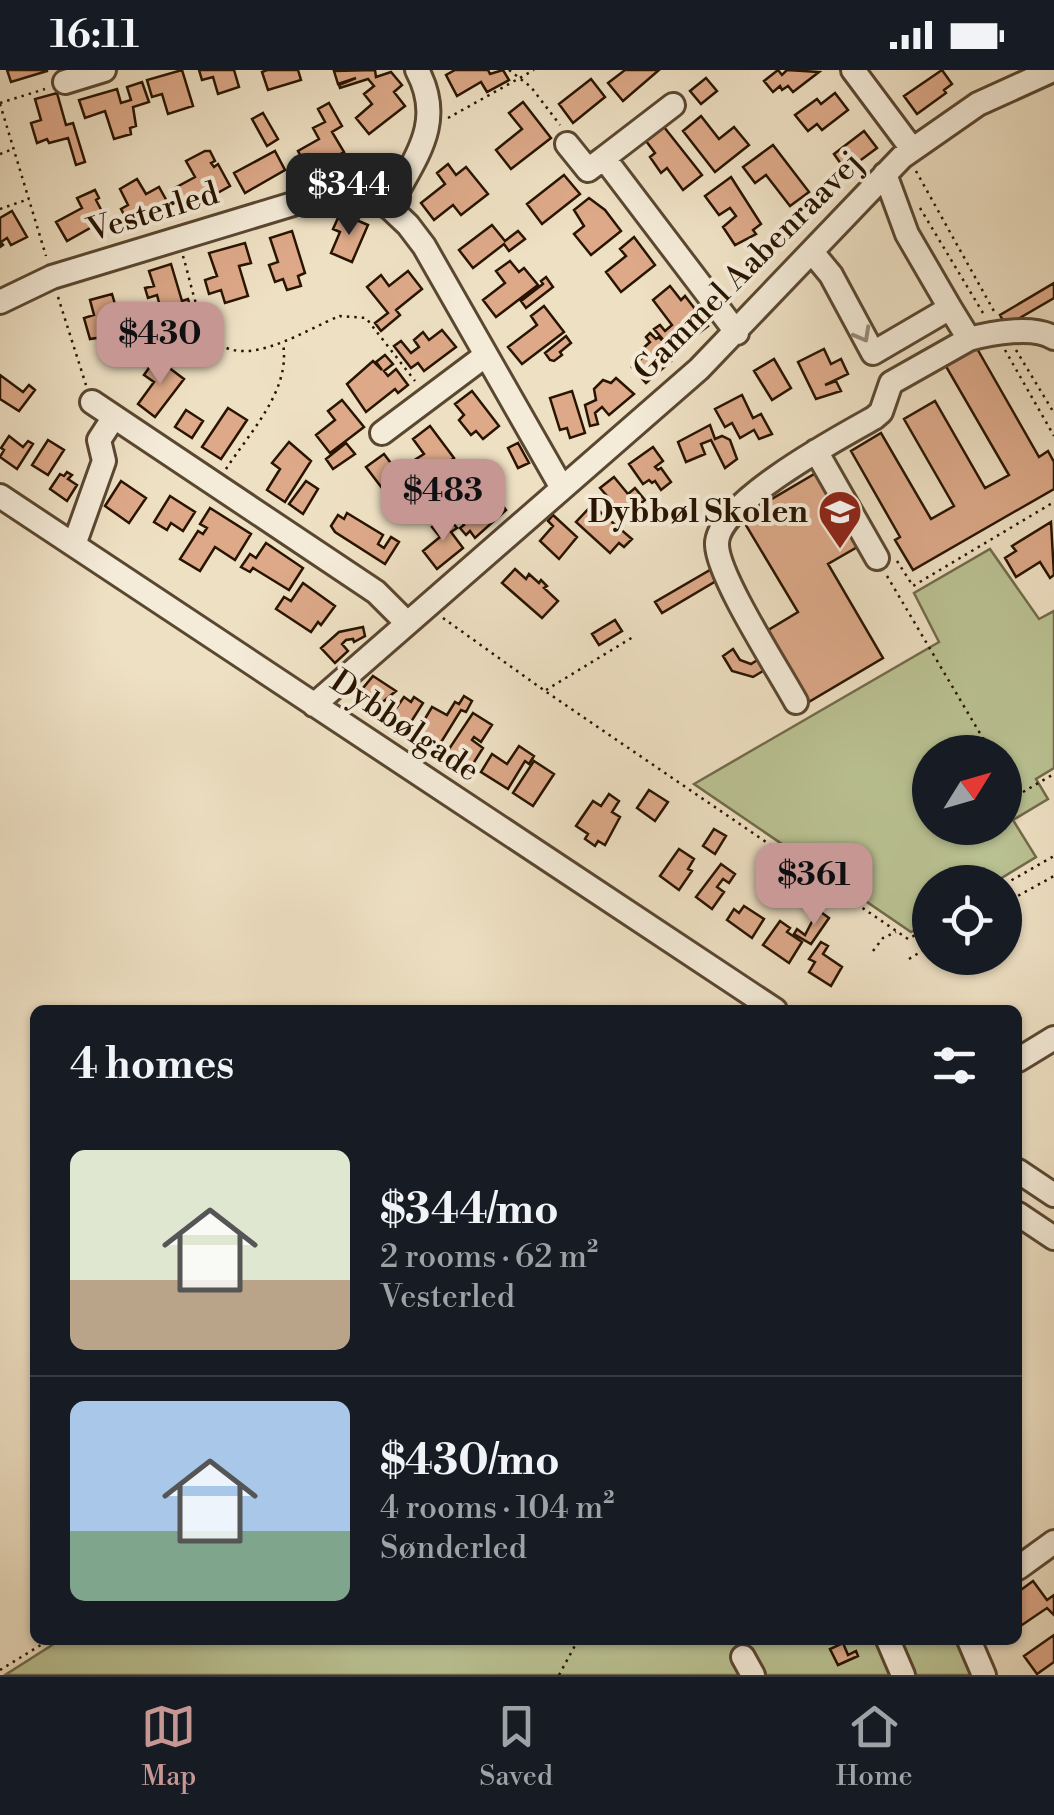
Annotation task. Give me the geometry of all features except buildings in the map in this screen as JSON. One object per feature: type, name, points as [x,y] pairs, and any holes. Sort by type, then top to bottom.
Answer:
[{"type":"street","points":[[65,82],[104,70]]},
{"type":"street","points":[[417,70],[430,102],[429,128],[389,207],[424,246],[562,488]]},
{"type":"street","name":"Gammel Aabenraavej","points":[[852,70],[908,153]]},
{"type":"street","name":"Gammel Aabenraavej","points":[[314,705],[738,333],[884,174],[908,153],[978,104],[1052,70]]},
{"type":"street","points":[[567,144],[588,170],[673,105]]},
{"type":"street","points":[[604,158],[738,333]]},
{"type":"street","points":[[884,174],[907,234],[969,339]]},
{"type":"street","name":"Vesterled","points":[[0,302],[52,277],[326,194],[366,196],[389,207]]},
{"type":"street","points":[[812,252],[831,275],[873,353],[950,308]]},
{"type":"street","points":[[796,702],[723,570],[717,544],[720,526],[744,502],[816,451],[881,412],[891,383],[969,339],[1000,332],[1046,333],[1054,338]]},
{"type":"street","points":[[382,433],[486,355]]},
{"type":"street","points":[[92,402],[376,592],[407,622]]},
{"type":"street","points":[[74,545],[104,461],[99,440],[114,417]]},
{"type":"street","points":[[816,451],[877,558]]},
{"type":"street","name":"Dybbølgade","points":[[0,496],[766,1005]]},
{"type":"street","points":[[1022,1058],[1054,1038]]},
{"type":"street","points":[[1022,1174],[1054,1195]]},
{"type":"street","points":[[1022,1217],[1054,1238]]},
{"type":"street","points":[[1022,1565],[1054,1542]]},
{"type":"street","points":[[890,1645],[903,1675]]},
{"type":"street","points":[[957,1675],[977,1659]]},
{"type":"path","points":[[509,70],[531,87],[565,132],[567,144]]},
{"type":"path","points":[[429,128],[534,70]]},
{"type":"path","points":[[65,82],[0,104],[92,402]]},
{"type":"path","points":[[0,154],[14,149]]},
{"type":"path","points":[[908,153],[1054,436]]},
{"type":"path","points":[[914,198],[1054,413]]},
{"type":"path","points":[[0,209],[30,199]]},
{"type":"path","points":[[176,238],[207,331],[220,344],[256,352],[340,316],[366,318],[428,398]]},
{"type":"path","points":[[216,485],[276,392],[284,370],[282,342]]},
{"type":"path","points":[[981,735],[877,558],[889,550],[914,586],[1054,502]]},
{"type":"path","points":[[426,605],[544,691],[898,932],[908,938],[912,936]]},
{"type":"path","points":[[544,691],[633,637]]},
{"type":"path","points":[[1022,793],[1054,774]]},
{"type":"path","points":[[1022,874],[1054,856]]},
{"type":"path","points":[[1022,894],[1054,876]]},
{"type":"path","points":[[873,952],[883,938],[898,932]]},
{"type":"path","points":[[0,1670],[40,1645]]},
{"type":"path","points":[[558,1675],[575,1645]]},
{"type":"green space","points":[[990,549],[1039,619],[1054,611],[1054,768],[1036,779],[1048,799],[1022,815],[1022,735],[912,735],[912,845],[1022,845],[1022,834],[1036,857],[1022,866],[912,865],[911,932],[694,784],[939,642],[914,593]]},
{"type":"green space","points":[[52,1645],[958,1645],[971,1675],[5,1675]]},
{"type":"place","name":"Dybbøl Skolen","points":[[840,550]]}]
